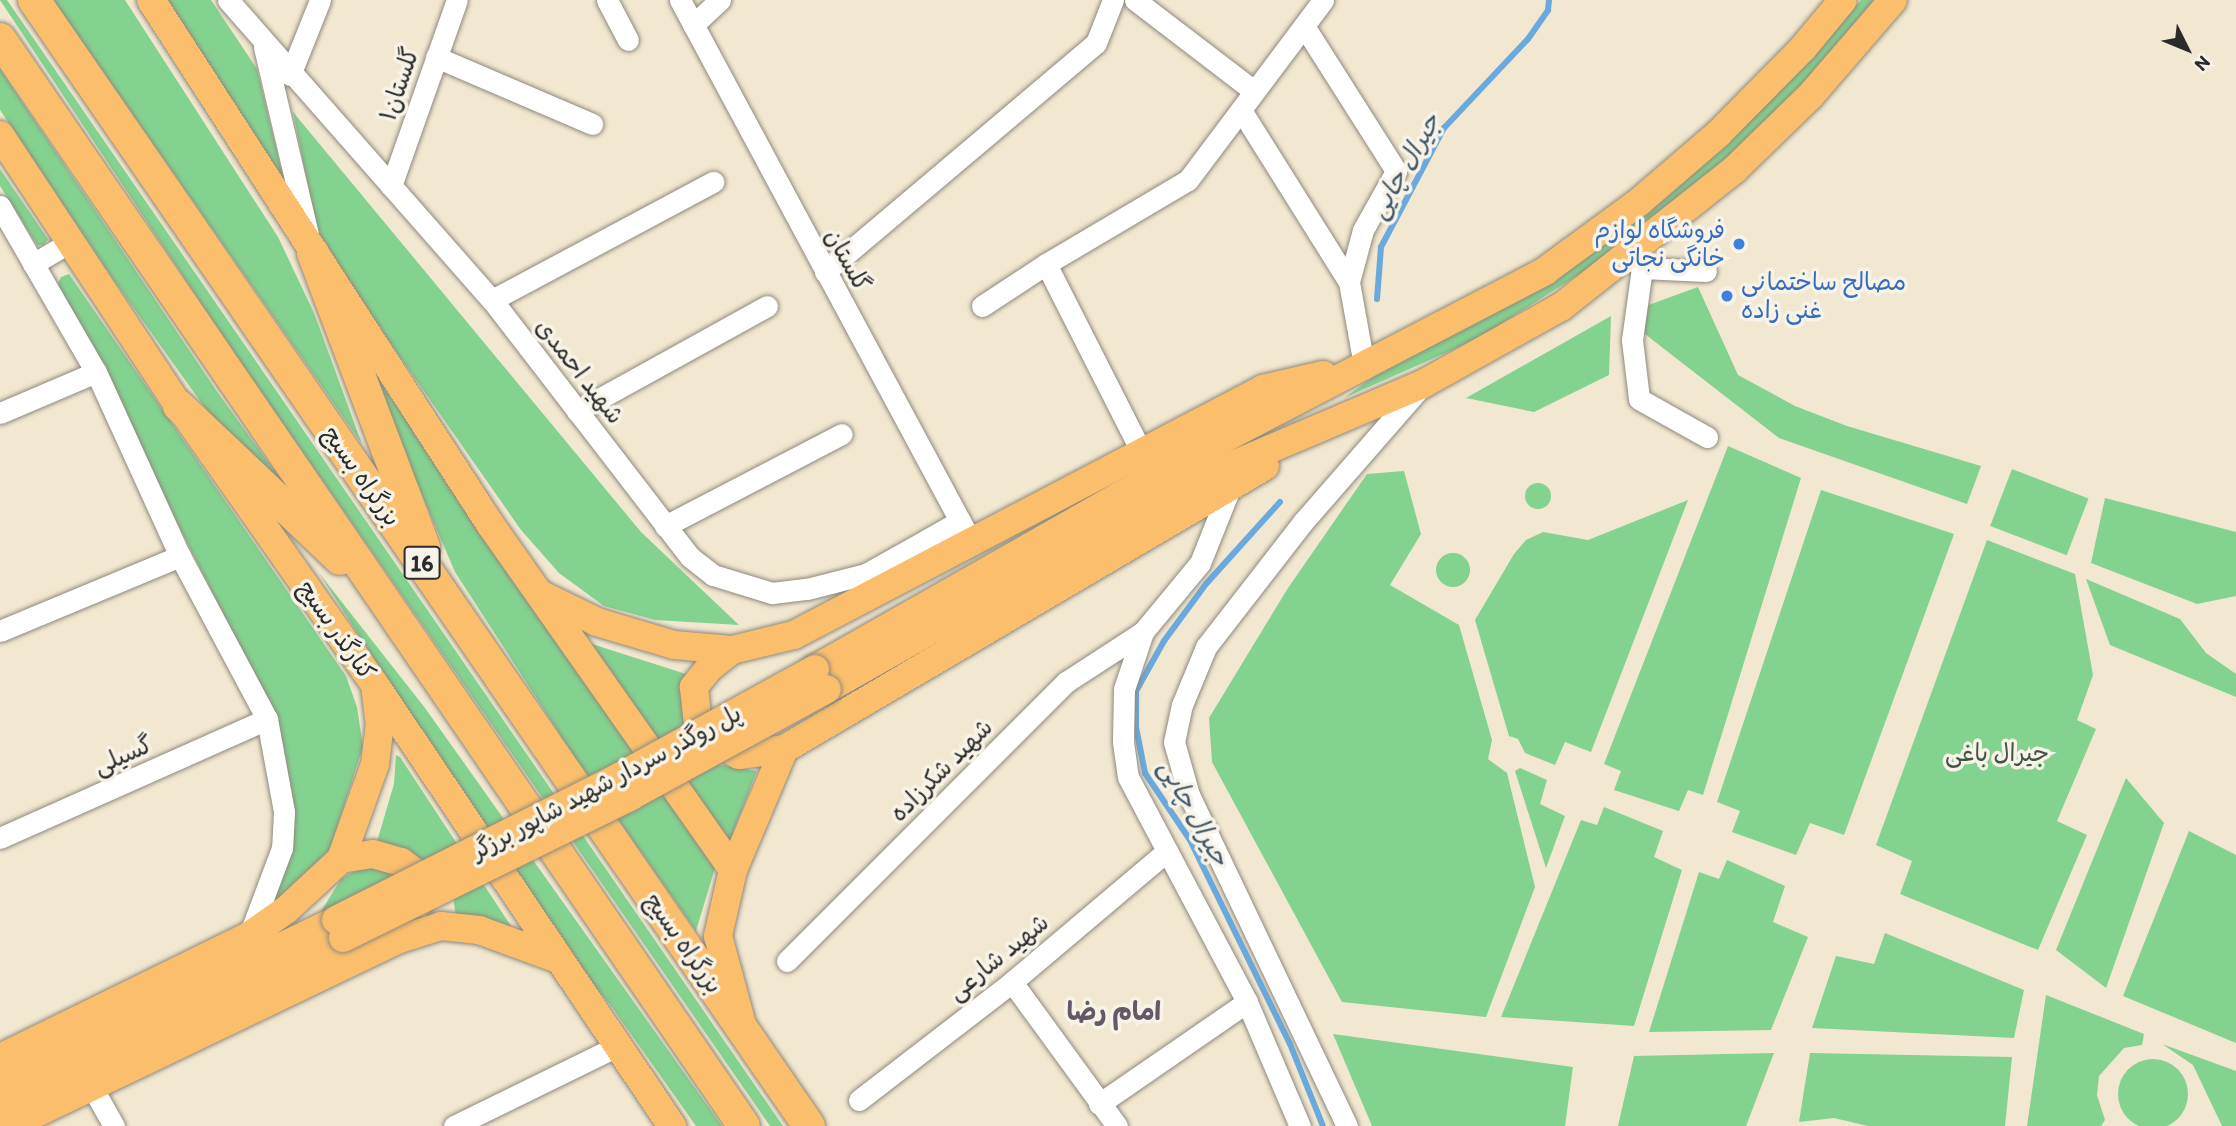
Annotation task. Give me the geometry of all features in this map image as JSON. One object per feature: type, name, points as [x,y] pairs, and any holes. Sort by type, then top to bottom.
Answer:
[{"type":"highway","name":"بزرگراه بسیج","points":[[34,0],[809,1126]]},
{"type":"highway","name":"16","points":[[0,39],[744,1126]]},
{"type":"highway","points":[[313,253],[437,584]]},
{"type":"highway","points":[[179,406],[384,602]]},
{"type":"main road","points":[[151,0],[313,253],[540,594],[733,870]]},
{"type":"main road","points":[[540,594],[635,635],[674,645],[732,650],[794,635],[966,532],[1142,453],[1263,389],[1364,365],[1545,271],[1630,209],[1753,100],[1843,0]]},
{"type":"main road","points":[[732,650],[710,667],[694,687],[698,723],[708,737],[739,755],[784,749],[1230,488],[1339,420],[1423,384],[1636,262],[1811,95],[1893,0]]},
{"type":"main road","name":"کنارگذر بسیج","points":[[0,135],[179,406],[375,685],[555,958],[617,1046],[664,1123]]},
{"type":"main road","name":"پل روگذر سردار شهید شاپور برزگر","points":[[821,679],[1196,453],[1364,365]]},
{"type":"main road","name":"پل روگذر سردار شهید شاپور برزگر","points":[[0,1108],[339,930],[618,778],[821,679],[1193,482],[1339,420]]},
{"type":"main road","points":[[341,859],[375,764],[380,726],[375,685]]},
{"type":"main road","points":[[743,1029],[718,936],[733,870],[784,749]]},
{"type":"main road","points":[[0,1058],[249,936],[286,910],[341,859],[357,854],[388,856],[413,871],[419,899],[415,917],[400,939]]},
{"type":"main road","points":[[9,1126],[400,939],[441,926],[461,925],[555,958]]},
{"type":"main road","name":"پل روگذر سردار شهید شاپور برزگر","points":[[0,1082],[339,930]]},
{"type":"street","name":"شهید احمدی","points":[[228,0],[290,75],[492,300],[665,526],[690,557],[713,575],[772,593],[866,574],[966,532]]},
{"type":"street","points":[[290,75],[320,0]]},
{"type":"street","name":"گلستان۱","points":[[391,186],[457,0]]},
{"type":"street","points":[[607,0],[628,40]]},
{"type":"street","name":"گلستان","points":[[680,0],[966,532]]},
{"type":"street","points":[[693,25],[720,0]]},
{"type":"street","points":[[825,272],[1096,43],[1112,0]]},
{"type":"street","points":[[1135,0],[1255,91]]},
{"type":"street","points":[[982,306],[1046,264],[1188,180],[1323,0]]},
{"type":"street","points":[[1304,26],[1396,171],[1363,230],[1349,282]]},
{"type":"street","points":[[263,44],[313,253]]},
{"type":"street","points":[[436,57],[592,124]]},
{"type":"street","points":[[1241,110],[1349,282],[1364,365]]},
{"type":"street","points":[[492,300],[713,182]]},
{"type":"street","points":[[0,206],[96,372],[180,556],[267,719],[284,812],[282,848],[249,936]]},
{"type":"street","points":[[33,264],[70,242]]},
{"type":"street","points":[[1706,271],[1636,262],[1632,340],[1639,399],[1707,437]]},
{"type":"street","points":[[1046,264],[1142,453]]},
{"type":"street","points":[[578,411],[767,306]]},
{"type":"street","points":[[0,413],[96,372]]},
{"type":"street","points":[[1348,1126],[1189,795],[1174,742],[1182,705],[1206,647],[1303,522],[1423,384]]},
{"type":"street","points":[[665,526],[842,434]]},
{"type":"street","points":[[1230,488],[1200,563],[1143,632],[1124,689],[1123,742],[1128,777],[1247,1002],[1300,1126]]},
{"type":"street","points":[[0,632],[180,556]]},
{"type":"street","name":"شهید شکرزاده","points":[[787,961],[1066,682],[1143,632]]},
{"type":"street","name":"گسیلی","points":[[0,838],[267,719]]},
{"type":"street","name":"شهید شارعی","points":[[859,1100],[1012,982],[1167,851]]},
{"type":"street","points":[[1012,982],[1117,1126]]},
{"type":"street","points":[[1099,1104],[1247,1002]]},
{"type":"street","points":[[454,1126],[617,1046]]},
{"type":"street","points":[[92,1087],[114,1126]]},
{"type":"green space","points":[[0,0],[7,0],[783,1126],[770,1126],[230,347]]},
{"type":"green space","points":[[53,0],[125,0],[278,237],[314,313],[362,444]]},
{"type":"green space","points":[[164,0],[211,0],[257,69],[286,189]]},
{"type":"green space","points":[[1861,0],[1876,0],[1784,106],[1705,181],[1624,246],[1477,339],[1344,398],[1384,369],[1529,292],[1693,173],[1773,98]]},
{"type":"green space","points":[[0,69],[218,393],[297,502],[228,440],[115,282],[0,110]]},
{"type":"green space","points":[[293,112],[641,532],[739,625],[655,620],[604,606],[559,573],[521,530],[319,241]]},
{"type":"green space","points":[[0,169],[48,239],[44,245],[37,245],[0,186]]},
{"type":"green space","points":[[69,274],[346,676],[357,707],[363,747],[330,849],[298,890],[268,917],[283,875],[252,671],[57,285],[61,277]]},
{"type":"green space","points":[[1698,287],[1738,375],[1795,406],[1847,426],[1981,466],[1967,504],[1779,438],[1641,331],[1643,307]]},
{"type":"green space","points":[[1611,316],[1609,375],[1534,412],[1466,398]]},
{"type":"green space","points":[[363,357],[715,868],[696,931],[572,753],[455,572]]},
{"type":"green space","points":[[1728,446],[1801,478],[1703,795],[1688,790],[1679,811],[1614,790],[1621,771],[1604,764]]},
{"type":"green space","points":[[2012,469],[2089,498],[2067,555],[1990,526]]},
{"type":"green space","points":[[1404,471],[1421,534],[1390,585],[1459,625],[1492,740],[1488,759],[1507,773],[1535,887],[1486,1017],[1342,1002],[1212,762],[1209,718],[1288,588],[1367,474]]},
{"type":"green space","points":[[1538,483],[1547,487],[1551,496],[1547,505],[1538,509],[1529,505],[1525,496],[1529,487]]},
{"type":"green space","points":[[1821,490],[1954,534],[1844,835],[1810,823],[1796,855],[1732,832],[1740,811],[1717,802]]},
{"type":"green space","points":[[2105,498],[2236,532],[2236,596],[2197,604],[2091,563]]},
{"type":"green space","points":[[1688,500],[1591,752],[1565,742],[1555,765],[1525,753],[1518,739],[1509,736],[1475,620],[1514,554],[1526,540],[1543,532],[1588,540]]},
{"type":"green space","name":"جیرال باغی","points":[[1987,540],[2075,574],[2093,675],[2077,720],[2096,729],[2057,821],[2087,835],[2038,950],[1900,894],[1912,861],[1876,845]]},
{"type":"green space","points":[[1453,553],[1465,558],[1470,570],[1465,582],[1453,587],[1441,582],[1436,570],[1441,558]]},
{"type":"green space","points":[[319,573],[425,708],[722,1126],[696,1126],[611,1006],[545,925]]},
{"type":"green space","points":[[2086,579],[2180,619],[2206,653],[2236,674],[2236,697],[2110,645]]},
{"type":"green space","points":[[592,644],[686,674],[715,764],[757,771],[729,843]]},
{"type":"green space","points":[[396,755],[400,757],[511,926],[456,918],[452,889],[376,845],[394,784]]},
{"type":"green space","points":[[1520,768],[1547,780],[1540,804],[1565,816],[1546,868],[1515,771]]},
{"type":"green space","points":[[2126,778],[2164,823],[2106,988],[2056,950]]},
{"type":"green space","points":[[1604,807],[1663,831],[1654,857],[1682,870],[1634,1026],[1501,1017],[1581,820],[1597,825]]},
{"type":"green space","points":[[2189,831],[2236,855],[2236,1043],[2123,996]]},
{"type":"green space","points":[[1727,860],[1785,886],[1773,922],[1808,937],[1771,1030],[1649,1032],[1699,872],[1719,879]]},
{"type":"green space","points":[[361,867],[384,869],[396,877],[320,913],[341,879]]},
{"type":"green space","points":[[1885,933],[2024,990],[2014,1038],[1812,1028],[1836,956],[1874,964]]},
{"type":"green space","points":[[2046,995],[2144,1034],[2142,1045],[2124,1048],[2099,1076],[2097,1095],[2105,1120],[2101,1126],[2027,1126]]},
{"type":"green space","points":[[1333,1034],[1573,1067],[1565,1126],[1372,1126]]},
{"type":"green space","points":[[2162,1044],[2236,1071],[2236,1126],[2222,1126],[2193,1065]]},
{"type":"green space","points":[[1774,1053],[1746,1126],[1618,1126],[1634,1056]]},
{"type":"green space","points":[[1810,1053],[2012,1057],[2005,1126],[1868,1126],[1834,1118],[1799,1122]]},
{"type":"green space","points":[[2160,1059],[2173,1065],[2182,1074],[2186,1080],[2186,1108],[2178,1119],[2167,1127],[2146,1129],[2128,1119],[2120,1108],[2118,1087],[2128,1069],[2139,1061]]},
{"type":"waterway","name":"جیرال چایی","points":[[1377,299],[1381,247],[1444,128],[1528,39],[1548,10],[1549,0]]},
{"type":"waterway","name":"جیرال چایی","points":[[1280,502],[1206,584],[1164,641],[1136,691],[1136,727],[1145,773],[1190,840],[1290,1044],[1323,1126]]},
{"type":"place","name":"فروشگاه لوازم خانگی نجاتی","points":[[1739,244]]},
{"type":"place","name":"مصالح ساختمانی غنی زاده","points":[[1727,296]]},
{"type":"district","name":"امام رضا","points":[[1114,1012]]}]
